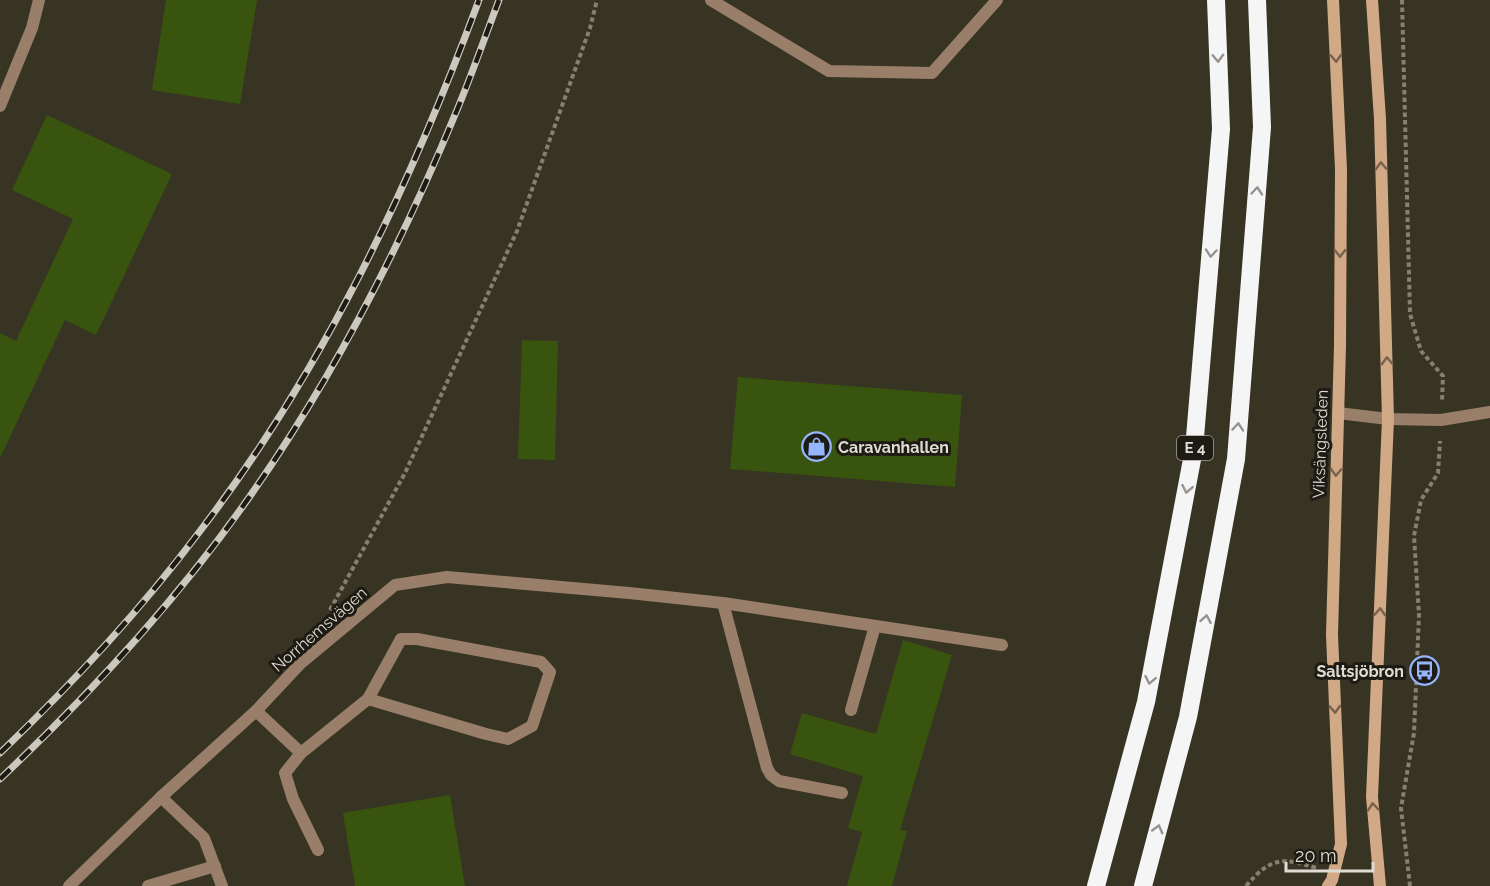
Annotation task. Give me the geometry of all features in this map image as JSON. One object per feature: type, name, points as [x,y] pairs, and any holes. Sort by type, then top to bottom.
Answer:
[{"type":"highway","name":"E 4","points":[[1096,886],[1146,702],[1194,449],[1221,129],[1216,0]]},
{"type":"highway","name":"E 4","points":[[1143,886],[1188,717],[1236,459],[1262,127],[1257,0]]},
{"type":"main road","name":"Viksängsleden","points":[[1328,886],[1332,880],[1341,844],[1332,635],[1341,169],[1333,0]]},
{"type":"main road","points":[[1372,0],[1380,120],[1388,419],[1372,797],[1380,886]]},
{"type":"street","points":[[0,106],[32,28],[39,0]]},
{"type":"street","points":[[711,0],[829,71],[932,73],[997,0]]},
{"type":"street","points":[[1338,413],[1388,419],[1441,420],[1490,412]]},
{"type":"street","name":"Norrhemsvägen","points":[[69,886],[161,797],[256,711],[300,663],[394,585],[447,577],[629,593],[723,603],[1002,645]]},
{"type":"street","points":[[723,603],[767,768],[771,775],[778,781],[842,793]]},
{"type":"street","points":[[851,711],[875,626]]},
{"type":"street","points":[[318,850],[293,799],[285,773],[301,753],[368,699],[401,639],[417,639],[541,662],[550,672],[532,726],[508,739],[368,699]]},
{"type":"street","points":[[256,711],[301,753]]},
{"type":"street","points":[[161,797],[204,838],[222,886]]},
{"type":"street","points":[[148,886],[215,866]]},
{"type":"path","points":[[328,613],[405,473],[517,231],[590,28],[597,0]]},
{"type":"path","points":[[1402,0],[1410,314],[1421,351],[1443,376],[1438,473],[1421,500],[1414,536],[1419,615],[1414,733],[1401,808],[1410,886]]},
{"type":"building","points":[[166,0],[257,0],[240,104],[152,90]]},
{"type":"building","points":[[47,115],[172,174],[96,335],[65,320],[0,458],[0,333],[16,341],[73,219],[12,190]]},
{"type":"building","points":[[522,340],[558,341],[555,460],[518,459]]},
{"type":"building","points":[[738,377],[962,395],[955,487],[730,469]]},
{"type":"building","points":[[903,640],[952,655],[900,830],[907,831],[892,886],[847,886],[862,832],[848,828],[863,776],[790,754],[802,713],[876,734]]},
{"type":"building","points":[[450,795],[465,886],[355,886],[343,813]]},
{"type":"railway","points":[[0,753],[78,675],[151,592],[242,474],[284,410],[322,345],[392,210],[423,141],[479,0]]},
{"type":"railway","points":[[0,779],[66,715],[158,614],[216,543],[275,460],[334,363],[412,213],[457,110],[499,0]]},
{"type":"place","name":"Caravanhallen","points":[[817,447]]},
{"type":"place","name":"Saltsjöbron","points":[[1425,671]]}]
